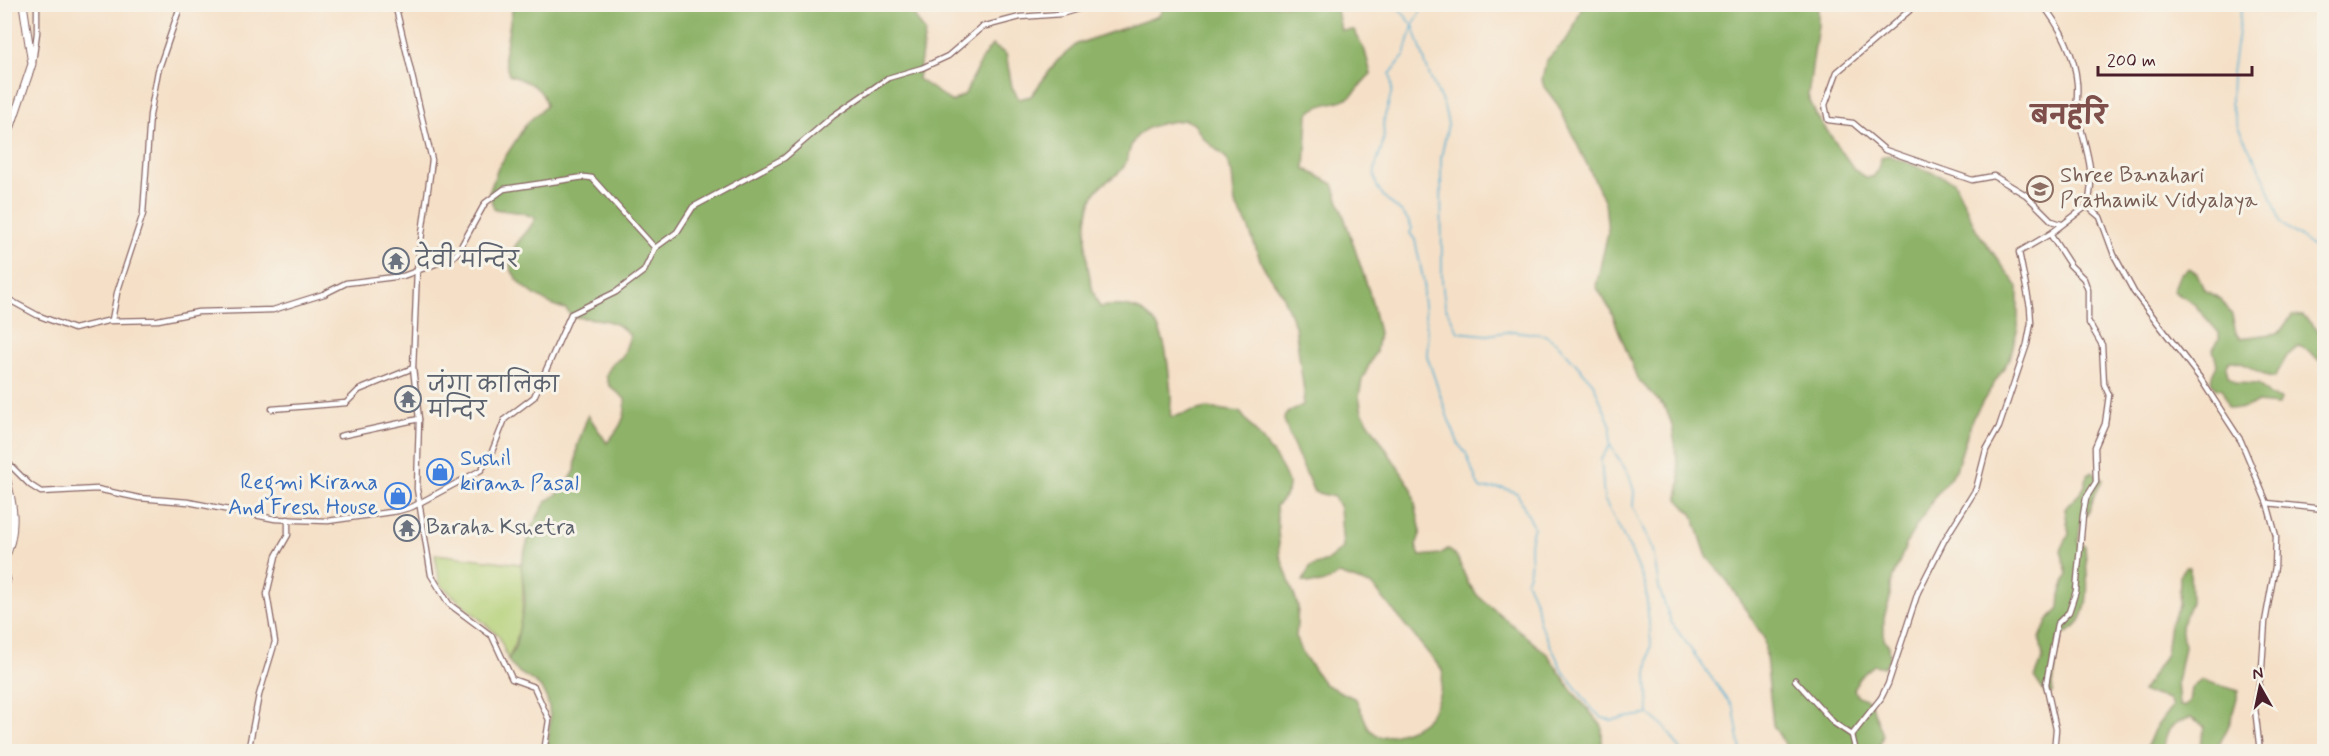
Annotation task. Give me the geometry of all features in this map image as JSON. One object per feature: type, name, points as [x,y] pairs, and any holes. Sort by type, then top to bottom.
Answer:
[{"type":"main road","points":[[4,147],[32,64],[23,4]]},
{"type":"main road","points":[[4,470],[14,506],[14,523],[4,560]]},
{"type":"street","points":[[32,64],[37,33],[37,4]]},
{"type":"street","points":[[112,320],[117,293],[143,214],[150,115],[158,71],[181,4]]},
{"type":"street","points":[[395,4],[432,160],[417,270],[413,368],[419,419],[419,503],[428,544],[431,575],[450,604],[492,636],[512,679],[534,687],[549,720],[544,752]]},
{"type":"street","points":[[4,459],[41,492],[98,489],[139,498],[188,502],[288,519],[328,521],[398,511],[419,503],[481,470],[489,459],[506,418],[534,397],[571,314],[616,292],[644,271],[655,248],[677,232],[693,207],[783,158],[833,116],[888,78],[922,68],[948,56],[982,27],[1020,17],[1061,14],[1095,4]]},
{"type":"street","points":[[1912,4],[1910,10],[1837,72],[1825,105],[1828,120],[1853,123],[1886,150],[1972,180],[1994,176],[2026,195],[2052,221],[2061,224]]},
{"type":"street","points":[[1852,735],[1881,698],[1901,650],[1902,637],[1918,592],[1945,539],[1976,489],[1986,450],[1999,427],[2027,344],[2031,323],[2019,252],[2050,234],[2087,206],[2091,165],[2077,109],[2077,81],[2072,58],[2052,16],[2042,4]]},
{"type":"street","points":[[4,297],[38,315],[74,329],[112,320],[158,320],[198,312],[273,310],[324,294],[346,283],[403,276],[452,258],[458,252],[485,203],[504,189],[584,177],[592,178],[655,248]]},
{"type":"street","points":[[2087,206],[2100,217],[2111,248],[2134,292],[2200,378],[2241,441],[2267,503],[2276,536],[2275,567],[2265,622],[2262,667],[2255,708],[2260,752]]},
{"type":"street","points":[[2050,234],[2057,240],[2070,265],[2084,279],[2088,290],[2088,321],[2102,345],[2104,384],[2109,395],[2105,424],[2095,447],[2096,482],[2086,498],[2083,515],[2076,591],[2069,612],[2058,624],[2046,684],[2056,729],[2054,752]]},
{"type":"street","points":[[272,409],[346,403],[359,390],[413,368]]},
{"type":"street","points":[[340,436],[419,419]]},
{"type":"street","points":[[2267,503],[2325,510]]},
{"type":"street","points":[[248,752],[259,695],[274,642],[267,594],[276,556],[288,535],[288,519]]},
{"type":"street","points":[[4,567],[8,580],[4,592]]},
{"type":"street","points":[[1795,680],[1834,723],[1852,735],[1856,752]]},
{"type":"green space","points":[[513,5],[910,5],[925,32],[918,79],[952,102],[965,94],[981,60],[992,45],[1006,54],[1012,87],[1019,99],[1031,96],[1057,61],[1077,44],[1159,16],[1164,5],[1336,5],[1341,30],[1354,30],[1365,51],[1371,74],[1351,96],[1318,107],[1308,114],[1305,169],[1333,184],[1370,294],[1379,333],[1376,351],[1362,380],[1359,396],[1362,412],[1412,489],[1421,532],[1416,546],[1420,556],[1440,554],[1448,549],[1457,557],[1468,583],[1478,596],[1548,655],[1573,692],[1602,726],[1602,751],[547,751],[550,718],[545,694],[536,683],[515,669],[508,660],[515,648],[525,600],[521,564],[532,526],[546,502],[564,489],[575,471],[577,447],[588,415],[607,443],[621,423],[625,412],[625,399],[609,385],[606,375],[612,364],[623,356],[630,336],[611,322],[572,317],[566,309],[547,302],[527,289],[512,271],[510,262],[512,252],[535,218],[523,213],[494,209],[489,193],[498,168],[527,123],[546,106],[538,89],[509,75],[504,57]],"holes":[[[1185,120],[1194,124],[1203,138],[1226,158],[1232,174],[1235,204],[1247,224],[1262,265],[1281,292],[1295,326],[1304,392],[1303,405],[1287,413],[1284,418],[1314,492],[1334,497],[1340,508],[1343,548],[1327,561],[1310,567],[1303,581],[1313,584],[1322,583],[1339,574],[1373,586],[1443,671],[1438,699],[1433,710],[1427,718],[1408,730],[1380,737],[1369,729],[1356,699],[1324,684],[1301,651],[1296,638],[1298,606],[1280,555],[1276,506],[1286,495],[1287,479],[1268,448],[1240,412],[1206,408],[1171,417],[1167,357],[1158,328],[1150,317],[1138,309],[1122,306],[1100,307],[1095,296],[1088,266],[1086,233],[1091,203],[1096,192],[1123,168],[1131,146],[1140,133],[1169,122]]]},
{"type":"green space","points":[[1583,5],[1818,5],[1818,25],[1808,96],[1816,115],[1854,169],[1866,177],[1873,177],[1879,169],[1881,158],[1888,155],[1954,181],[1977,231],[2018,287],[2018,327],[2010,358],[1972,419],[1956,470],[1936,495],[1909,538],[1890,585],[1890,599],[1884,617],[1884,639],[1889,646],[1890,658],[1884,667],[1874,665],[1858,679],[1854,690],[1858,696],[1870,701],[1883,735],[1878,751],[1789,751],[1773,725],[1764,638],[1728,582],[1707,557],[1693,515],[1678,499],[1680,480],[1672,425],[1666,409],[1637,378],[1611,311],[1596,286],[1608,232],[1605,202],[1558,105],[1544,87],[1542,80],[1546,61],[1571,34]]},
{"type":"green space","points":[[2189,268],[2197,273],[2204,290],[2221,299],[2232,315],[2236,333],[2241,338],[2279,333],[2292,315],[2303,316],[2324,336],[2324,365],[2309,351],[2299,346],[2287,356],[2275,377],[2263,374],[2242,363],[2230,361],[2226,366],[2228,376],[2236,383],[2258,384],[2271,396],[2281,399],[2278,405],[2257,403],[2239,409],[2228,407],[2222,388],[2216,389],[2211,380],[2217,365],[2213,349],[2219,339],[2219,333],[2194,304],[2173,291],[2180,274]]},
{"type":"green space","points":[[2092,472],[2103,480],[2096,491],[2089,512],[2081,520],[2078,543],[2085,546],[2088,586],[2086,606],[2076,626],[2059,638],[2052,693],[2046,695],[2035,678],[2043,658],[2040,638],[2048,620],[2059,609],[2060,595],[2067,574],[2061,550],[2069,534],[2065,509],[2082,491],[2087,475]]},
{"type":"green space","points":[[435,554],[521,564],[522,613],[508,660],[499,636],[440,584]]},
{"type":"green space","points":[[2186,567],[2190,567],[2191,602],[2181,626],[2184,646],[2177,682],[2179,705],[2184,707],[2189,702],[2191,688],[2202,680],[2239,691],[2230,723],[2216,751],[2200,751],[2204,726],[2191,718],[2178,722],[2170,728],[2165,738],[2164,751],[2145,751],[2154,730],[2172,706],[2169,699],[2142,692],[2166,654],[2170,624],[2179,606],[2180,575]]},
{"type":"waterway","points":[[1395,4],[1413,25],[1405,55],[1390,74],[1391,91],[1383,122],[1384,139],[1375,169],[1375,178],[1381,193],[1404,215],[1412,228],[1410,233],[1415,240],[1424,283],[1427,356],[1448,418],[1481,489],[1503,488],[1517,493],[1534,527],[1530,542],[1529,574],[1526,581],[1536,603],[1539,622],[1563,671],[1592,709],[1602,718],[1612,720],[1649,714]]},
{"type":"waterway","points":[[1425,4],[1413,25],[1430,77],[1444,106],[1448,124],[1441,158],[1442,280],[1445,306],[1458,332],[1487,335],[1513,331],[1545,335],[1558,344],[1593,383],[1611,426],[1610,445],[1601,459],[1604,499],[1645,584],[1651,643],[1647,675],[1649,714],[1665,727],[1682,752]]},
{"type":"waterway","points":[[2242,4],[2232,73],[2231,103],[2238,127],[2266,181],[2281,223],[2320,252],[2324,251]]},
{"type":"waterway","points":[[1610,445],[1629,475],[1634,491],[1633,507],[1653,550],[1659,588],[1671,622],[1734,709],[1741,752]]},
{"type":"place","name":"Shree Banahari Prathamik Vidyalaya","points":[[2040,189]]},
{"type":"place","name":"देवी मन्दिर","points":[[396,261]]},
{"type":"place","name":"जंगा कालिका मन्दिर","points":[[408,399]]},
{"type":"place","name":"Sushil kirana Pasal","points":[[440,472]]},
{"type":"place","name":"Regmi Kirana And Fresh House","points":[[398,496]]},
{"type":"place","name":"Baraha Kshetra","points":[[407,528]]},
{"type":"district","name":"बनहरि","points":[[2069,117]]}]
